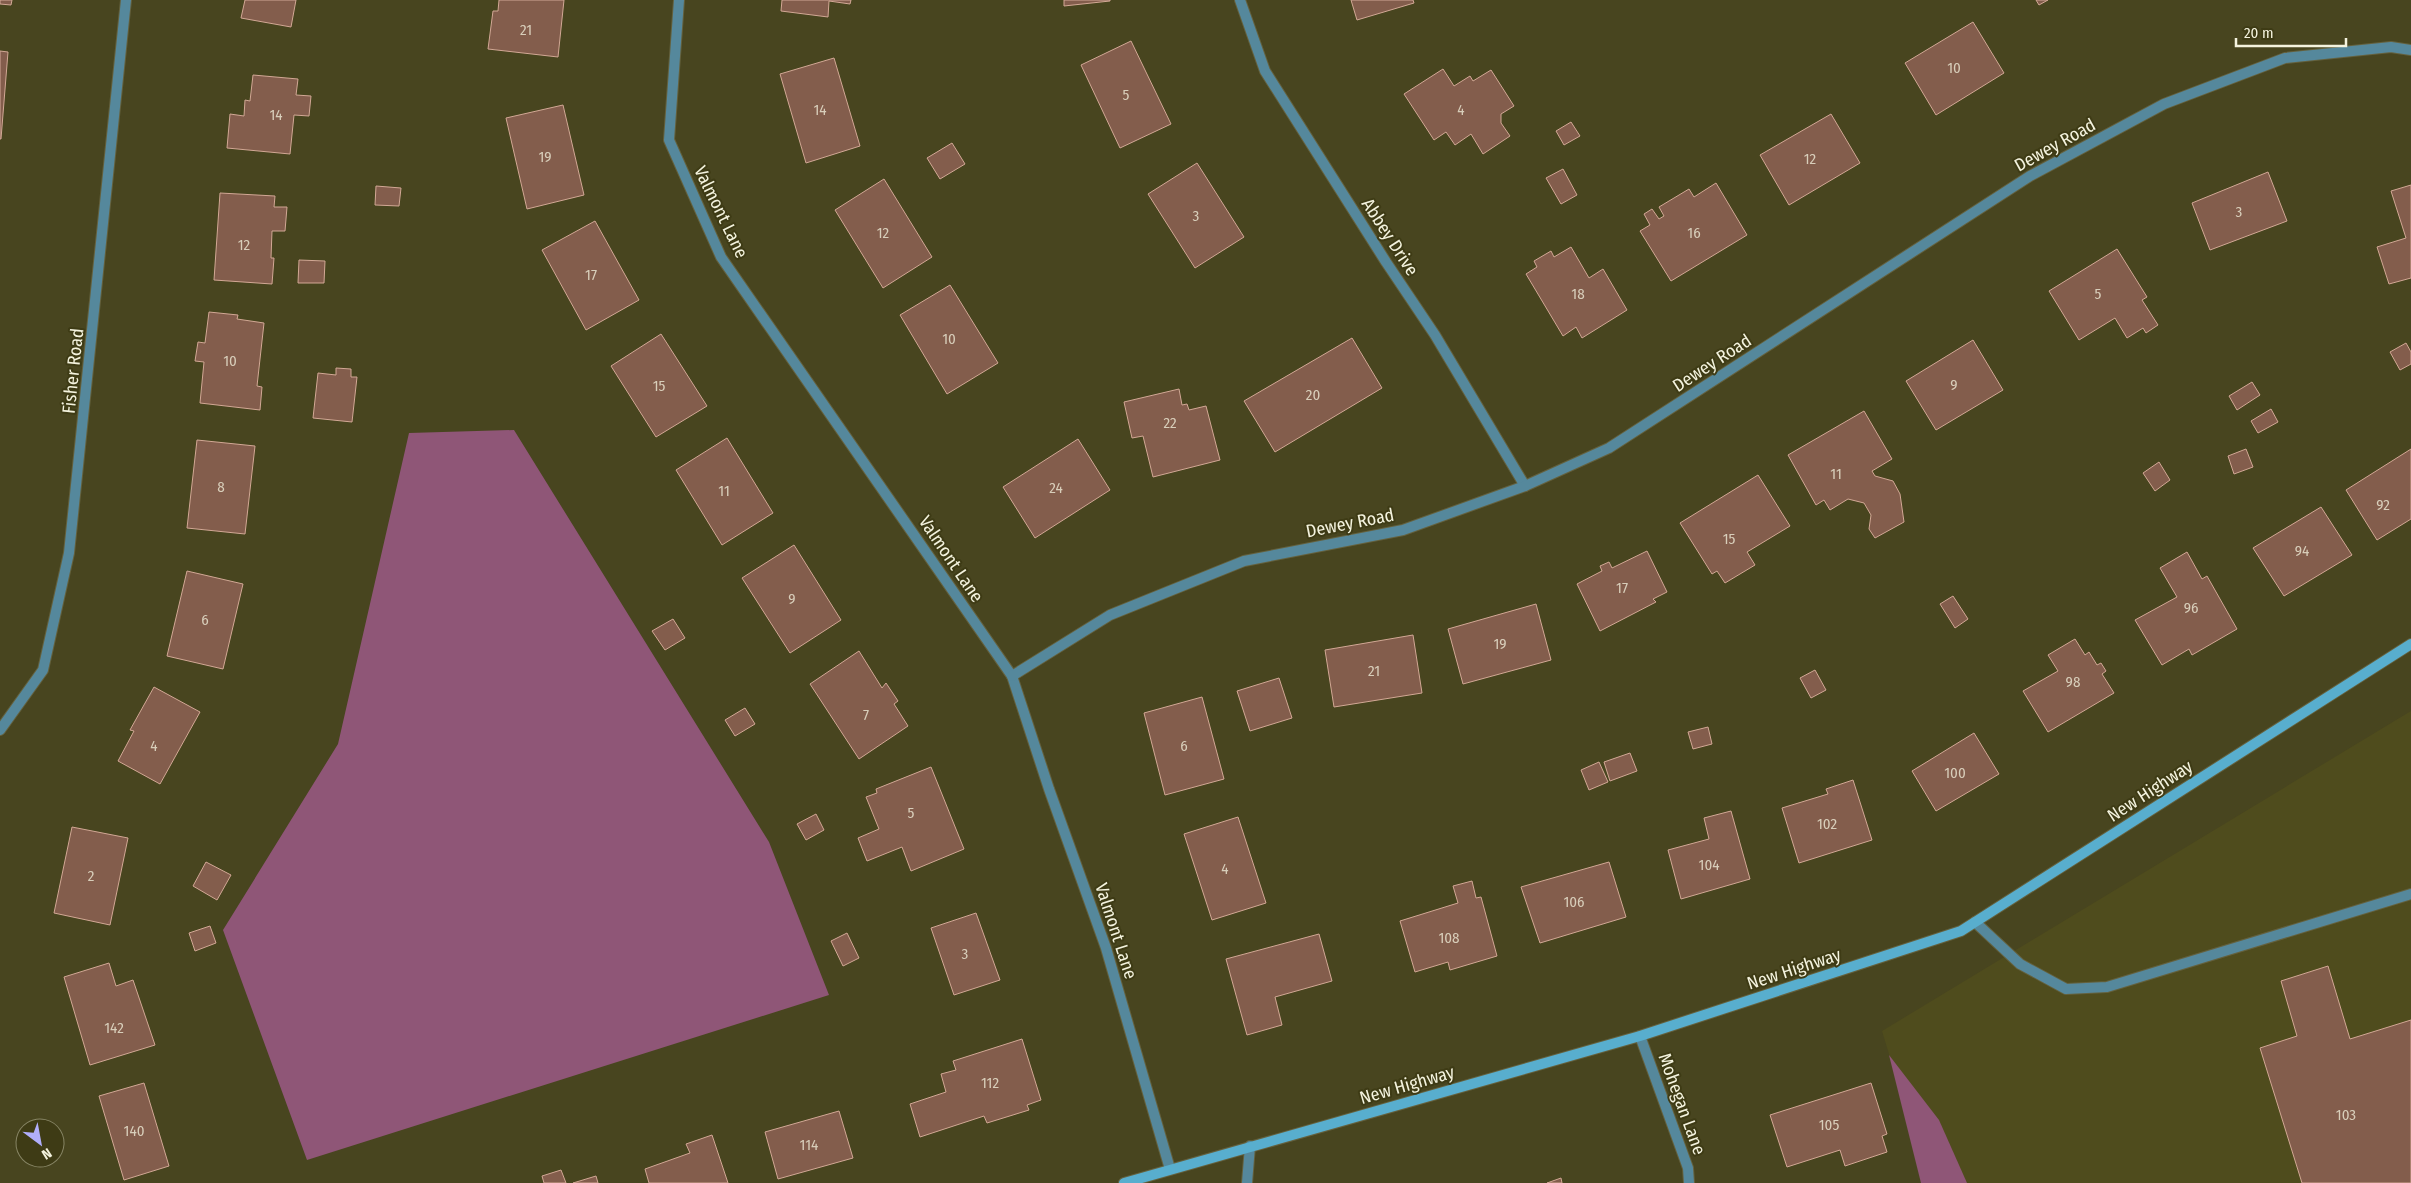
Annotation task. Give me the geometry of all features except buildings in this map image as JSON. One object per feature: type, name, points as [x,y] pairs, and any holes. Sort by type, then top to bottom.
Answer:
[{"type":"street","name":"Fisher Road","points":[[0,730],[43,670],[69,553],[126,0]]},
{"type":"street","name":"Valmont Lane","points":[[679,0],[669,140],[721,257],[1012,676],[1049,789],[1106,948],[1170,1169]]},
{"type":"street","name":"Abbey Drive","points":[[1240,0],[1265,71],[1386,262],[1435,335],[1526,486]]},
{"type":"street","name":"Dewey Road","points":[[1012,676],[1110,615],[1244,561],[1403,530],[1526,486],[1609,448],[2030,176],[2164,104],[2285,58],[2391,48],[2411,50]]},
{"type":"street","name":"New Highway","points":[[1124,1183],[1640,1036],[1961,931],[2411,644]]},
{"type":"street","points":[[1975,922],[2020,964],[2066,990],[2107,987],[2411,894]]},
{"type":"street","name":"Mohegan Lane","points":[[1640,1036],[1688,1168],[1689,1183]]},
{"type":"street","points":[[1247,1183],[1250,1146]]},
{"type":"shaded area","points":[[514,430],[769,842],[829,995],[307,1160],[223,930],[338,744],[409,433]]},
{"type":"shaded area","points":[[2411,711],[2411,1183],[1928,1183],[1882,1031]]},
{"type":"shaded area","points":[[1889,1055],[1939,1120],[1967,1183],[1921,1183]]}]
